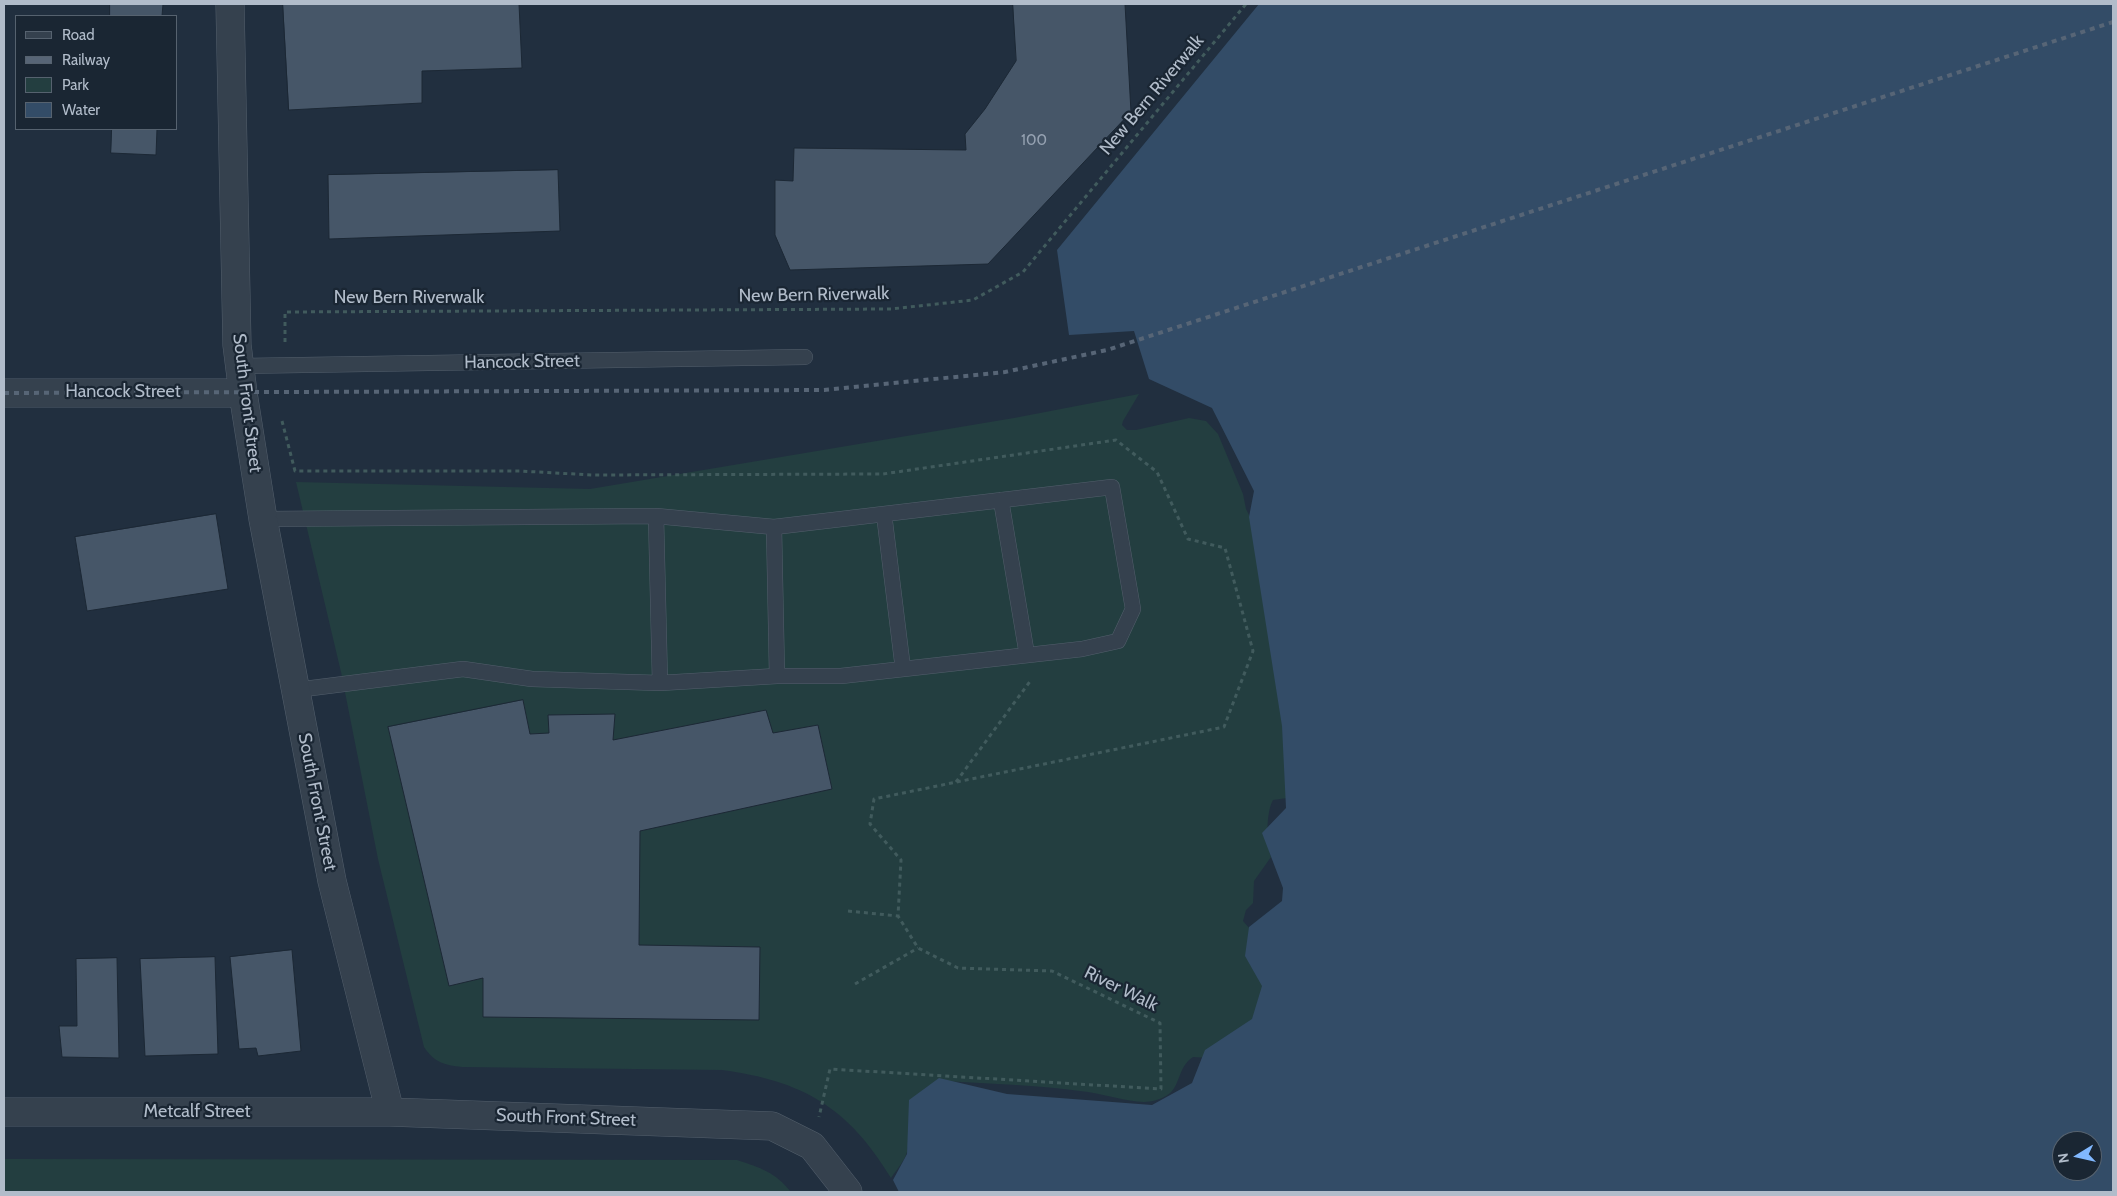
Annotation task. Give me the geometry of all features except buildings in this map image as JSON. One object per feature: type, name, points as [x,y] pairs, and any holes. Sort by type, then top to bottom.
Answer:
[{"type":"street","name":"South Front Street","points":[[230,4],[237,345],[243,393],[263,519],[332,881],[390,1112],[772,1126],[812,1146],[848,1192]]},
{"type":"street","name":"Hancock Street","points":[[4,392],[243,393]]},
{"type":"street","name":"Metcalf Street","points":[[4,1112],[390,1112]]},
{"type":"lane","name":"Hancock Street","points":[[240,366],[805,357]]},
{"type":"lane","points":[[263,519],[656,516],[774,527],[1112,487],[1133,609],[1118,641],[1082,649],[841,676],[776,676],[660,683],[532,679],[463,669],[296,690]]},
{"type":"lane","points":[[1001,500],[1027,655]]},
{"type":"lane","points":[[884,514],[903,669]]},
{"type":"lane","points":[[656,516],[660,683]]},
{"type":"lane","points":[[774,527],[776,676]]},
{"type":"path","name":"New Bern Riverwalk","points":[[285,348],[285,312],[890,308],[973,300],[1023,272],[1246,4]]},
{"type":"path","points":[[956,782],[1036,672]]},
{"type":"path","points":[[855,984],[918,948],[898,916],[901,860],[870,824],[874,799]]},
{"type":"path","points":[[848,911],[898,916]]},
{"type":"path","name":"River Walk","points":[[812,1146],[830,1069],[1161,1089],[1160,1023],[1052,970],[958,968],[918,948]]},
{"type":"green space","points":[[1139,394],[1122,425],[1127,430],[1136,430],[1189,418],[1206,421],[1218,434],[1243,494],[1246,509],[1251,519],[1294,797],[1273,800],[1267,828],[1271,857],[1254,881],[1253,903],[1246,910],[1243,921],[1250,929],[1273,925],[1260,1061],[1193,1057],[1184,1066],[1171,1092],[1166,1096],[1147,1102],[1088,1092],[1034,1086],[944,1081],[932,1084],[923,1090],[918,1098],[914,1108],[906,1156],[891,1178],[875,1153],[840,1116],[800,1090],[777,1082],[722,1070],[462,1067],[440,1062],[428,1052],[424,1047],[378,859],[341,672],[296,482],[590,489],[1014,418]]},
{"type":"green space","points":[[4,1159],[737,1160],[773,1175],[791,1192],[4,1192]]},
{"type":"water","points":[[1259,4],[2113,4],[2113,1192],[899,1192],[893,1180],[907,1154],[909,1100],[939,1078],[1007,1094],[1152,1105],[1192,1083],[1205,1050],[1252,1019],[1262,986],[1245,956],[1249,927],[1282,901],[1283,888],[1262,833],[1286,808],[1282,726],[1249,517],[1254,491],[1212,408],[1149,379],[1134,331],[1069,335],[1057,250]]},
{"type":"railway","points":[[4,393],[824,390],[1005,372],[1107,350],[2113,22]]}]
